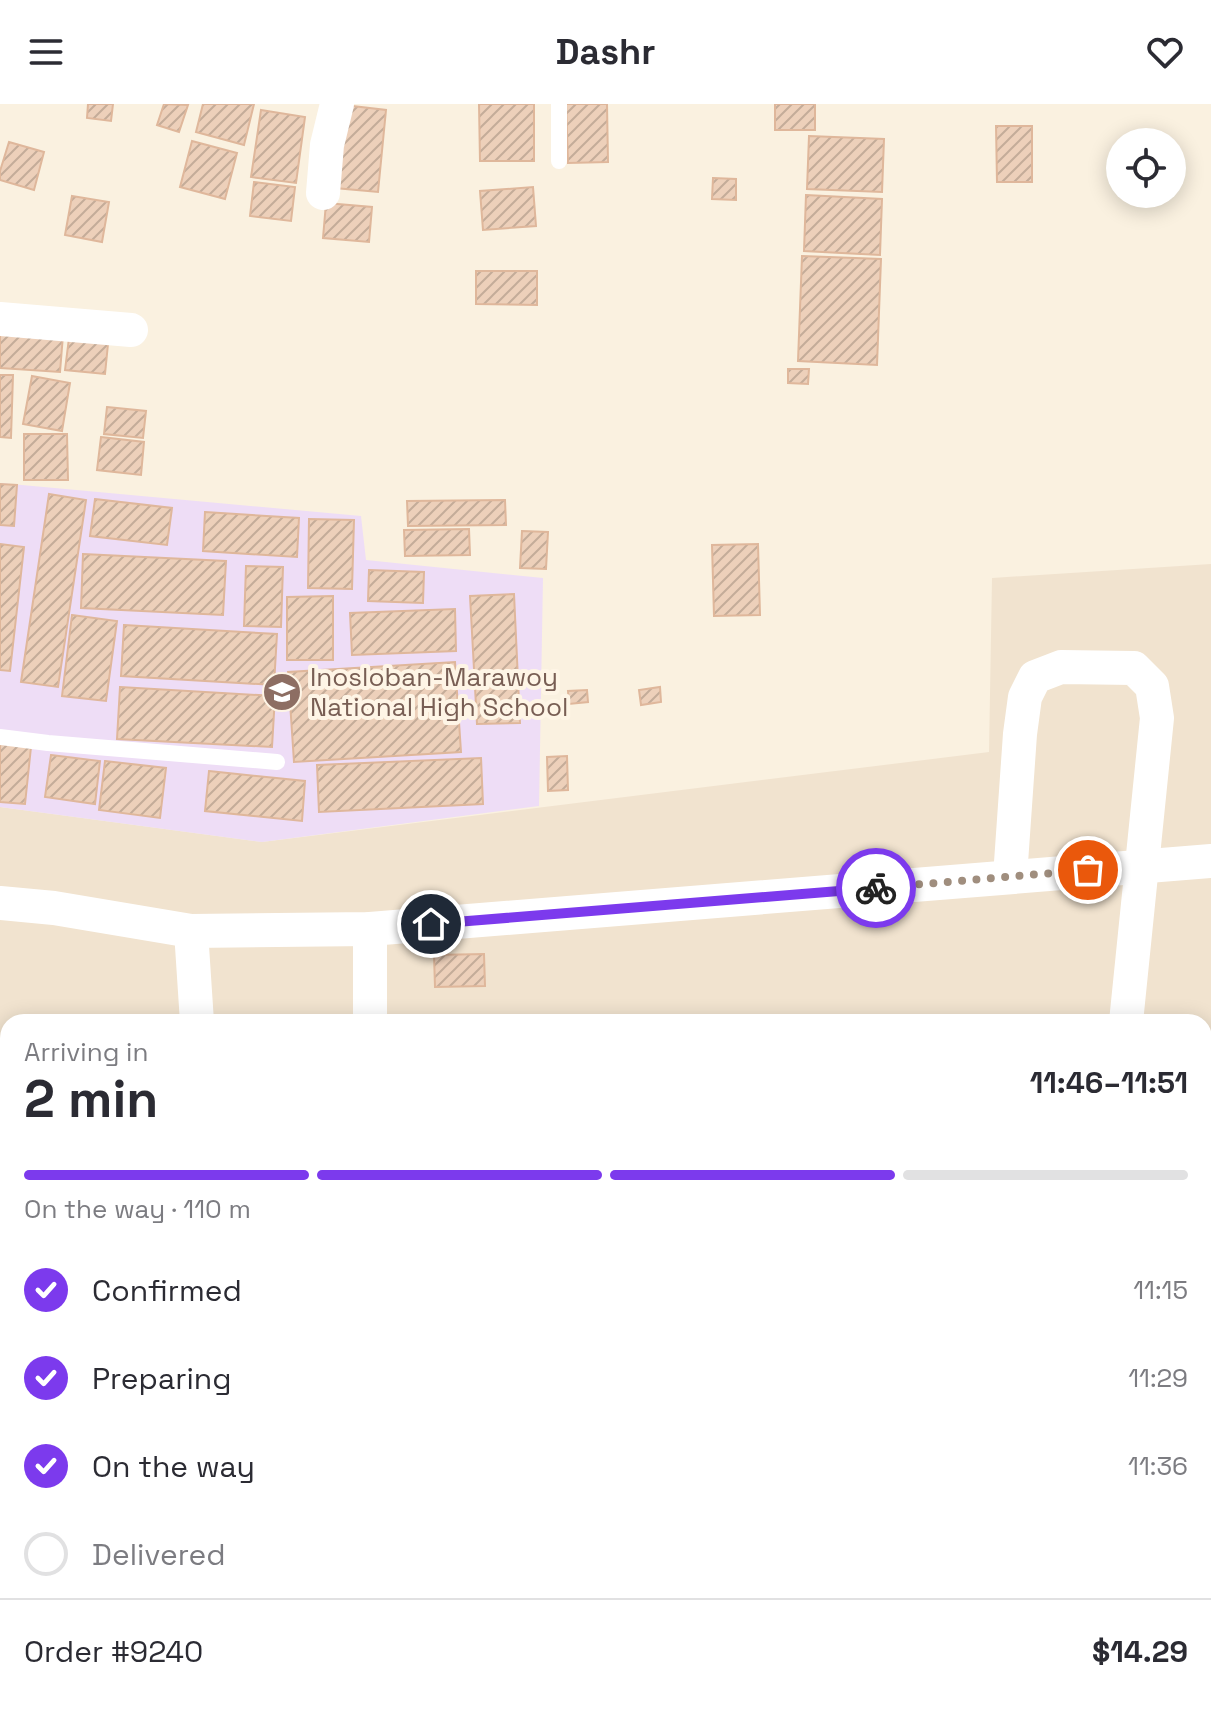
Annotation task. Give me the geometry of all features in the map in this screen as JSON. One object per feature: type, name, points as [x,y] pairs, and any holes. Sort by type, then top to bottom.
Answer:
[{"type":"street","points":[[323,193],[327,145],[337,104]]},
{"type":"street","points":[[0,319],[131,330]]},
{"type":"street","points":[[1010,877],[1025,697],[1035,677],[1061,667],[1134,668],[1152,686],[1157,718],[1127,1014]]},
{"type":"street","points":[[0,903],[54,908],[191,931],[370,929],[1211,861]]},
{"type":"street","points":[[370,929],[370,1014]]},
{"type":"street","points":[[191,931],[196,1014]]},
{"type":"lane","points":[[559,104],[559,161]]},
{"type":"lane","points":[[0,737],[60,745],[277,762]]},
{"type":"shaded area","name":"Inosloban-Marawoy National High School","points":[[0,483],[361,516],[366,560],[543,578],[539,806],[262,842],[0,807]]},
{"type":"shaded area","points":[[1211,564],[1211,1014],[0,1014],[0,807],[262,842],[989,752],[992,578]]},
{"type":"building","points":[[88,104],[113,104],[111,121],[87,118]]},
{"type":"building","points":[[164,104],[188,105],[179,132],[157,125]]},
{"type":"building","points":[[203,104],[254,104],[244,145],[196,132]]},
{"type":"building","points":[[479,104],[534,104],[534,161],[480,161]]},
{"type":"building","points":[[566,104],[607,104],[608,162],[568,163]]},
{"type":"building","points":[[775,104],[815,104],[815,130],[775,130]]},
{"type":"building","points":[[344,105],[386,110],[378,192],[335,188]]},
{"type":"building","points":[[261,110],[305,117],[296,183],[251,177]]},
{"type":"building","points":[[996,126],[1032,126],[1032,182],[997,182]]},
{"type":"building","points":[[809,136],[884,139],[882,192],[807,189]]},
{"type":"building","points":[[192,141],[237,153],[225,199],[180,187]]},
{"type":"building","points":[[9,142],[44,152],[34,190],[0,180]]},
{"type":"building","points":[[713,178],[736,179],[736,200],[712,199]]},
{"type":"building","points":[[254,182],[295,187],[291,221],[250,216]]},
{"type":"building","points":[[533,187],[536,226],[483,230],[480,191]]},
{"type":"building","points":[[806,195],[882,199],[880,255],[804,251]]},
{"type":"building","points":[[72,196],[109,202],[102,242],[65,235]]},
{"type":"building","points":[[326,203],[372,207],[369,242],[323,238]]},
{"type":"building","points":[[802,256],[881,259],[877,365],[798,361]]},
{"type":"building","points":[[476,271],[537,271],[537,305],[476,304]]},
{"type":"building","points":[[70,330],[109,334],[105,374],[65,370]]},
{"type":"building","points":[[0,331],[63,335],[60,372],[0,368]]},
{"type":"building","points":[[788,369],[809,369],[808,384],[788,383]]},
{"type":"building","points":[[0,375],[13,375],[11,438],[0,437]]},
{"type":"building","points":[[32,376],[70,383],[62,431],[23,424]]},
{"type":"building","points":[[107,407],[146,411],[143,438],[104,434]]},
{"type":"building","points":[[24,434],[67,434],[68,480],[24,480]]},
{"type":"building","points":[[101,437],[144,442],[141,475],[97,470]]},
{"type":"building","points":[[0,484],[17,485],[14,526],[0,525]]},
{"type":"building","points":[[49,494],[86,500],[58,687],[21,682]]},
{"type":"building","points":[[95,499],[172,508],[167,545],[90,536]]},
{"type":"building","points":[[505,500],[506,525],[408,526],[407,501]]},
{"type":"building","points":[[205,512],[299,518],[297,557],[203,551]]},
{"type":"building","points":[[309,519],[354,520],[352,589],[308,588]]},
{"type":"building","points":[[469,529],[470,555],[405,556],[404,530]]},
{"type":"building","points":[[522,531],[548,532],[546,569],[520,568]]},
{"type":"building","points":[[0,544],[24,547],[10,671],[0,670]]},
{"type":"building","points":[[758,544],[760,615],[714,616],[712,545]]},
{"type":"building","points":[[83,554],[226,561],[223,615],[81,608]]},
{"type":"building","points":[[246,566],[283,567],[281,627],[244,626]]},
{"type":"building","points":[[369,570],[424,572],[423,603],[368,601]]},
{"type":"building","points":[[514,594],[520,723],[477,724],[470,596]]},
{"type":"building","points":[[333,596],[333,660],[287,660],[287,597]]},
{"type":"building","points":[[455,609],[456,651],[352,655],[350,613]]},
{"type":"building","points":[[72,615],[117,621],[106,701],[62,696]]},
{"type":"building","points":[[124,625],[277,634],[274,685],[121,676]]},
{"type":"building","points":[[455,662],[461,752],[294,762],[288,672]]},
{"type":"building","points":[[120,687],[275,696],[272,747],[117,739]]},
{"type":"building","points":[[660,687],[661,702],[641,705],[639,690]]},
{"type":"building","points":[[587,690],[588,702],[569,704],[568,691]]},
{"type":"building","points":[[0,744],[31,747],[25,804],[0,802]]},
{"type":"building","points":[[51,755],[100,761],[95,804],[45,797]]},
{"type":"building","points":[[567,756],[568,790],[548,791],[547,757]]},
{"type":"building","points":[[481,758],[483,804],[319,812],[317,765]]},
{"type":"building","points":[[105,761],[166,768],[160,818],[99,810]]},
{"type":"building","points":[[209,771],[305,781],[302,821],[205,811]]},
{"type":"building","points":[[484,954],[485,986],[435,987],[434,955]]},
{"type":"way so far","points":[[876,888],[1088,870]]},
{"type":"place","name":"Inosloban-Marawoy National High School","points":[[282,692]]},
{"type":"route","points":[[431,924],[876,888]]}]
